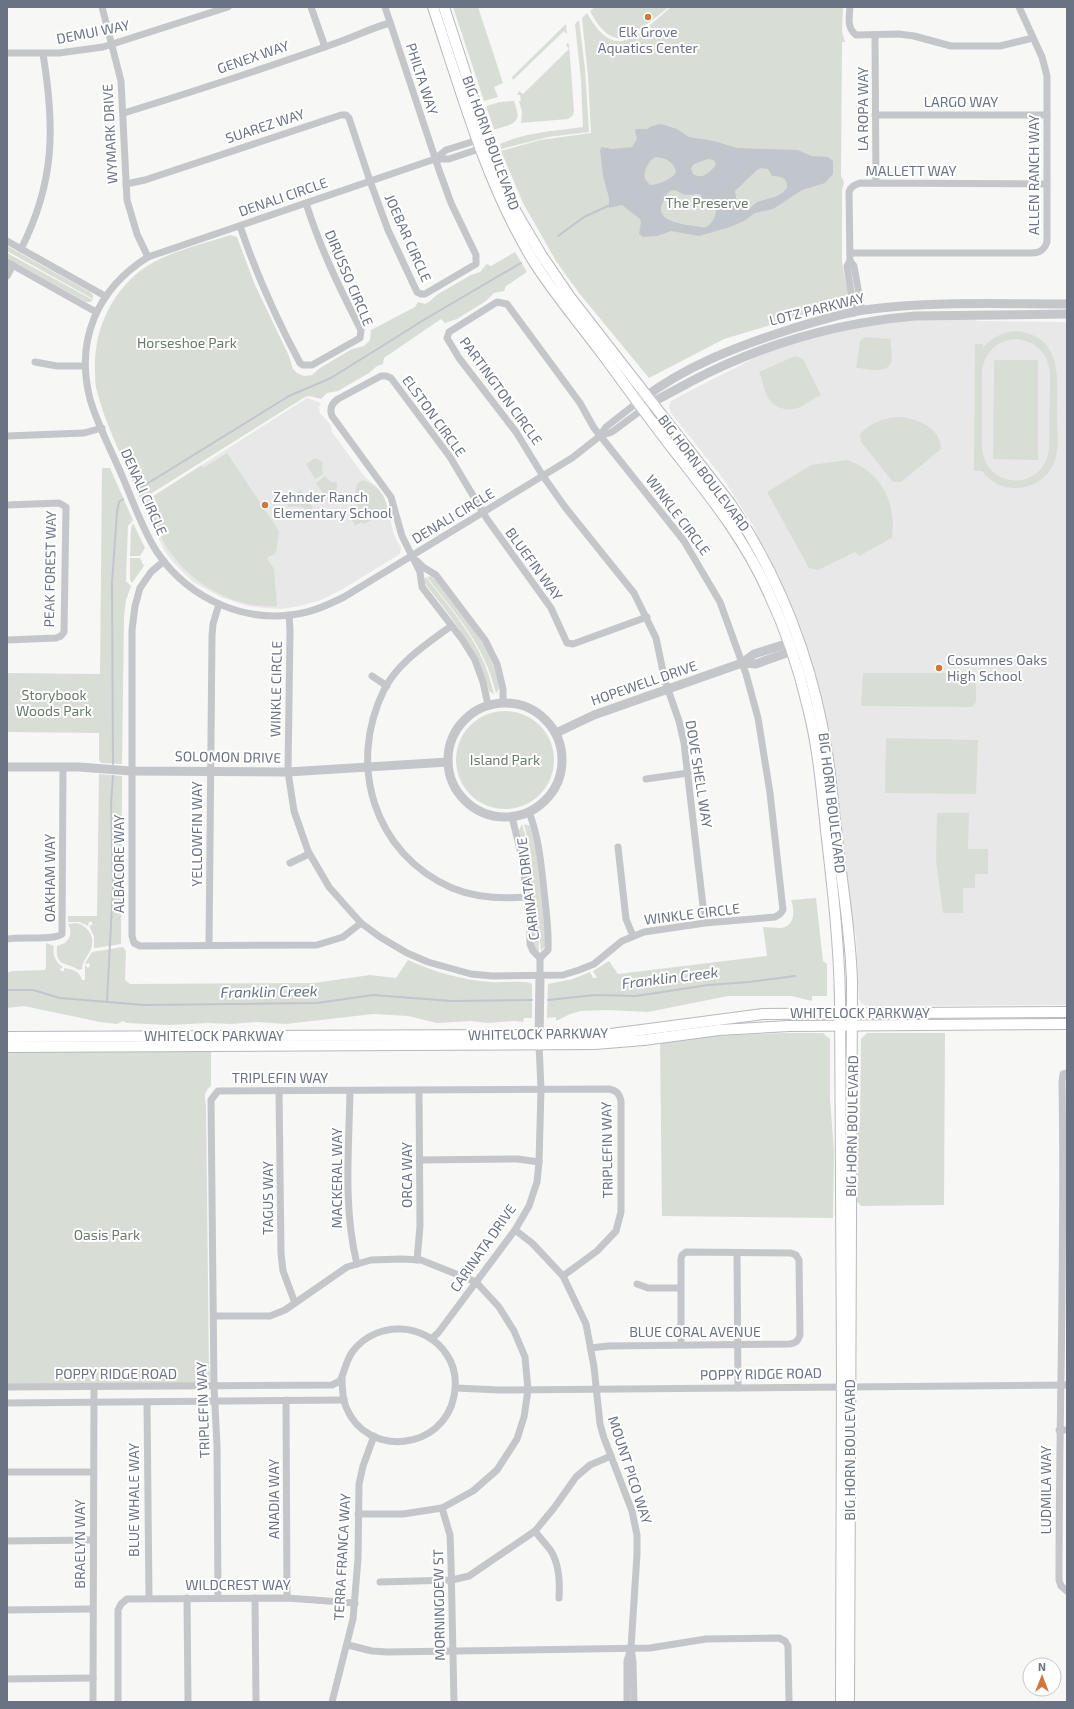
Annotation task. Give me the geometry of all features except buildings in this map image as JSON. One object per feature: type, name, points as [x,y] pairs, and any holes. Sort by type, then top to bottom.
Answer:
[{"type":"main road","name":"BIG HORN BOULEVARD","points":[[433,7],[484,143],[516,212],[542,256],[570,297],[730,503],[748,530],[778,589],[795,629],[818,705],[828,754],[850,942],[853,1013],[841,1702]]},
{"type":"main road","name":"BIG HORN BOULEVARD","points":[[444,7],[504,206],[534,261],[558,296],[721,510],[738,536],[764,582],[791,647],[809,709],[817,754],[835,913],[840,974],[849,1702]]},
{"type":"main road","name":"WHITELOCK PARKWAY","points":[[7,1047],[539,1040],[611,1034],[763,1014],[1067,1012]]},
{"type":"main road","points":[[1039,1024],[1067,1020]]},
{"type":"main road","name":"WHITELOCK PARKWAY","points":[[7,1037],[539,1040],[595,1044],[644,1040],[719,1030],[789,1026],[1067,1024]]},
{"type":"street","name":"WYMARK DRIVE","points":[[102,7],[121,81],[124,113],[126,184],[130,216],[136,234],[148,257]]},
{"type":"street","name":"DEMUI WAY","points":[[7,53],[43,54],[71,52],[112,45],[228,7]]},
{"type":"street","points":[[311,7],[325,47]]},
{"type":"street","name":"PHILTA WAY","points":[[385,7],[435,159]]},
{"type":"street","points":[[850,7],[849,24],[851,31],[856,35],[914,36],[951,46],[1000,46],[1033,38]]},
{"type":"street","name":"ALLEN RANCH WAY","points":[[850,253],[1038,252],[1045,248],[1047,242],[1047,76],[1042,56],[1019,7]]},
{"type":"street","name":"GENEX WAY","points":[[124,113],[325,47],[390,23]]},
{"type":"street","name":"LA ROPA WAY","points":[[875,35],[876,183]]},
{"type":"street","points":[[22,249],[39,208],[50,164],[51,126],[49,93],[43,54]]},
{"type":"street","name":"SUAREZ WAY","points":[[126,184],[145,180],[341,115],[346,115],[349,118],[370,182]]},
{"type":"street","name":"LARGO WAY","points":[[875,115],[1047,115]]},
{"type":"street","name":"DENALI CIRCLE","points":[[484,143],[449,160],[435,159],[148,257],[121,278],[105,296],[96,312],[87,344],[84,366],[91,401],[152,543],[174,574],[187,586],[208,600],[230,609],[257,615],[289,615],[309,612],[331,603],[413,557],[572,458],[600,436],[606,427],[640,405]]},
{"type":"street","name":"JOEBAR CIRCLE","points":[[370,182],[388,230],[417,292],[425,294],[476,264],[477,259],[452,203],[435,159]]},
{"type":"street","name":"MALLETT WAY","points":[[858,312],[854,266],[850,261],[849,199],[851,188],[860,183],[1047,184]]},
{"type":"street","name":"DIRUSSO CIRCLE","points":[[240,226],[259,279],[282,328],[300,362],[303,365],[312,365],[360,338],[361,330],[338,285],[316,235],[306,203]]},
{"type":"street","points":[[7,241],[105,296]]},
{"type":"street","points":[[7,276],[10,264],[96,312]]},
{"type":"street","name":"PARTINGTON CIRCLE","points":[[543,476],[516,432],[460,358],[447,338],[449,332],[497,302],[507,304],[580,403],[600,436]]},
{"type":"street","name":"LOTZ PARKWAY","points":[[640,405],[703,362],[730,350],[809,323],[858,312],[915,305],[1067,304]]},
{"type":"street","name":"LOTZ PARKWAY","points":[[649,399],[758,351],[805,335],[836,327],[884,319],[915,316],[1067,314]]},
{"type":"street","points":[[35,362],[57,366],[84,366]]},
{"type":"street","name":"ELSTON CIRCLE","points":[[482,513],[450,457],[391,378],[381,376],[333,402],[331,407],[332,416],[391,497],[402,536],[413,557],[415,565],[420,572],[422,587],[462,639],[475,660],[483,682],[488,705]]},
{"type":"street","points":[[7,436],[84,433],[102,428]]},
{"type":"street","name":"WINKLE CIRCLE","points":[[289,615],[288,772],[294,811],[309,854],[329,887],[361,924],[380,937],[407,953],[451,970],[493,976],[563,975],[594,964],[622,941],[650,930],[775,917],[783,910],[763,742],[752,693],[726,614],[697,561],[684,541],[600,436]]},
{"type":"street","name":"DOVE SHELL WAY","points":[[543,476],[565,507],[634,593],[656,638],[679,721],[688,773],[706,923]]},
{"type":"street","name":"PEAK FOREST WAY","points":[[7,505],[59,503],[66,507],[66,515],[64,632],[61,636],[56,638],[7,640]]},
{"type":"street","name":"BLUEFIN WAY","points":[[482,513],[551,608],[567,643],[574,644],[646,617]]},
{"type":"street","points":[[413,557],[423,567],[436,575],[485,640],[497,664],[503,689],[502,702]]},
{"type":"street","name":"ALBACORE WAY","points":[[164,561],[151,572],[140,588],[134,606],[132,630],[132,936],[134,943],[140,946],[317,945],[343,937],[361,924]]},
{"type":"street","name":"YELLOWFIN WAY","points":[[209,945],[212,636],[213,624],[219,604]]},
{"type":"street","points":[[451,626],[416,653],[402,666],[387,686],[372,719],[367,749],[367,768],[376,809],[390,837],[405,856],[429,876],[453,888],[485,897],[526,897]]},
{"type":"street","name":"HOPEWELL DRIVE","points":[[556,733],[594,715],[742,663],[754,654],[791,647]]},
{"type":"street","points":[[372,676],[387,686]]},
{"type":"street","points":[[502,702],[518,704],[536,712],[546,720],[556,733],[562,755],[558,780],[547,799],[529,812],[512,817],[492,815],[479,811],[468,804],[460,796],[454,785],[448,762],[451,743],[458,726],[466,717],[476,710],[488,705],[502,702]]},
{"type":"street","name":"SOLOMON DRIVE","points":[[7,766],[63,767],[131,771],[288,772],[448,762]]},
{"type":"street","name":"OAKHAM WAY","points":[[7,939],[28,937],[53,938],[62,934],[63,767]]},
{"type":"street","points":[[646,779],[688,773]]},
{"type":"street","name":"CARINATA DRIVE","points":[[512,817],[522,858],[530,924],[530,944],[533,951],[540,958],[548,950],[549,932],[540,856],[529,812]]},
{"type":"street","points":[[618,847],[626,919],[633,936]]},
{"type":"street","points":[[290,863],[309,854]]},
{"type":"street","points":[[539,1040],[540,958]]},
{"type":"street","name":"CARINATA DRIVE","points":[[431,1339],[438,1333],[515,1230],[529,1206],[537,1182],[539,1162],[541,1089],[539,1040]]},
{"type":"street","name":"LUDMILA WAY","points":[[1067,1073],[1064,1074],[1062,1082],[1065,1146],[1064,1386],[1059,1430],[1059,1580],[1061,1586],[1067,1591]]},
{"type":"street","name":"TRIPLEFIN WAY","points":[[218,1598],[217,1445],[214,1401],[211,1100],[218,1091],[609,1089],[616,1091],[620,1095],[621,1101],[621,1212],[616,1231],[597,1251],[563,1276]]},
{"type":"street","name":"TAGUS WAY","points":[[279,1091],[281,1253],[283,1271],[295,1303]]},
{"type":"street","name":"MACKERAL WAY","points":[[350,1091],[348,1207],[351,1241],[357,1264]]},
{"type":"street","name":"ORCA WAY","points":[[417,1260],[420,1226],[419,1091]]},
{"type":"street","points":[[420,1160],[518,1159],[539,1162]]},
{"type":"street","name":"MOUNT PICO WAY","points":[[515,1230],[532,1242],[563,1276],[586,1324],[597,1389],[600,1424],[632,1511],[637,1535],[638,1554],[630,1648],[627,1661],[627,1702]]},
{"type":"street","points":[[682,1345],[682,1255],[686,1252],[737,1253],[738,1388]]},
{"type":"street","name":"BLUE CORAL AVENUE","points":[[591,1348],[608,1346],[795,1344],[800,1335],[799,1260],[796,1255],[791,1253],[737,1253]]},
{"type":"street","points":[[214,1316],[270,1316],[285,1310],[347,1267],[372,1260],[402,1259],[417,1260],[452,1271],[476,1282],[499,1307],[514,1330],[525,1357],[528,1390],[524,1417],[517,1439],[497,1470],[473,1492],[442,1508],[403,1514],[358,1514]]},
{"type":"street","points":[[638,1284],[648,1288],[681,1288]]},
{"type":"street","points":[[404,1329],[421,1333],[431,1339],[443,1350],[451,1363],[454,1373],[456,1388],[453,1403],[446,1417],[436,1428],[423,1437],[408,1441],[393,1442],[374,1436],[365,1431],[354,1420],[346,1407],[342,1392],[342,1377],[347,1361],[353,1351],[361,1342],[376,1333],[387,1330],[404,1329]]},
{"type":"street","name":"POPPY RIDGE ROAD","points":[[7,1387],[332,1385],[340,1381],[342,1377]]},
{"type":"street","name":"POPPY RIDGE ROAD","points":[[456,1388],[528,1390],[846,1386],[1064,1386]]},
{"type":"street","name":"BRAELYN WAY","points":[[93,1702],[94,1387]]},
{"type":"street","name":"ANADIA WAY","points":[[286,1400],[287,1598]]},
{"type":"street","name":"POPPY RIDGE ROAD","points":[[7,1403],[344,1400]]},
{"type":"street","name":"BLUE WHALE WAY","points":[[147,1402],[149,1598]]},
{"type":"street","points":[[1059,1430],[1067,1430]]},
{"type":"street","name":"TERRA FRANCA WAY","points":[[332,1702],[348,1645],[355,1603],[358,1568],[358,1493],[360,1475],[374,1436]]},
{"type":"street","points":[[380,1582],[452,1580],[469,1576],[535,1531],[554,1508],[576,1477],[590,1465],[611,1456]]},
{"type":"street","points":[[7,1472],[93,1472]]},
{"type":"street","name":"MORNINGDEW ST","points":[[442,1508],[450,1535],[454,1702]]},
{"type":"street","points":[[535,1531],[551,1552],[558,1574],[560,1588],[558,1598]]},
{"type":"street","points":[[7,1541],[93,1540]]},
{"type":"street","name":"WILDCREST WAY","points":[[118,1702],[118,1610],[122,1602],[129,1598],[287,1598],[355,1603]]},
{"type":"street","points":[[187,1598],[188,1702]]},
{"type":"street","points":[[256,1598],[256,1702]]},
{"type":"street","points":[[7,1610],[93,1609]]},
{"type":"street","points":[[348,1645],[382,1652],[453,1651],[663,1647],[706,1638],[781,1638],[788,1646],[789,1702]]},
{"type":"street","name":"MOUNT PICO WAY","points":[[630,1648],[633,1662],[634,1702]]},
{"type":"street","points":[[7,1679],[93,1678]]},
{"type":"shaded area","points":[[661,124],[677,129],[689,137],[714,141],[737,148],[798,150],[811,156],[828,157],[833,161],[833,174],[825,183],[802,190],[773,209],[755,213],[744,221],[730,227],[699,236],[671,231],[657,236],[643,237],[639,234],[640,219],[622,205],[609,208],[609,198],[603,176],[600,150],[602,147],[612,149],[632,147],[637,139],[636,129],[647,129]],"holes":[[[656,157],[669,161],[676,172],[672,177],[657,184],[650,185],[645,179],[645,173],[648,163]],[[708,159],[713,160],[716,163],[708,173],[702,176],[696,176],[693,174],[691,168],[694,164]],[[761,168],[768,169],[772,176],[783,178],[786,182],[787,188],[778,195],[758,202],[748,208],[743,208],[737,203],[735,191]],[[674,190],[686,195],[701,195],[706,206],[716,211],[708,226],[702,227],[676,223],[665,217],[661,208],[665,197],[670,191]]]},
{"type":"shaded area","name":"Cosumnes Oaks High School","points":[[958,318],[980,321],[1067,322],[1067,1005],[869,1006],[864,1005],[859,1000],[856,937],[846,888],[822,705],[801,630],[753,525],[724,480],[671,413],[669,407],[671,401],[768,351],[832,332],[881,323],[919,319]]},
{"type":"shaded area","name":"Zehnder Ranch Elementary School","points":[[307,398],[321,403],[319,407],[320,413],[330,424],[332,432],[365,477],[379,489],[386,503],[394,535],[401,548],[400,554],[341,590],[321,600],[300,606],[281,609],[264,608],[248,606],[221,597],[193,582],[173,562],[164,550],[142,503]]},
{"type":"green space","points":[[453,7],[478,7],[503,83],[494,87],[498,97],[484,101]]},
{"type":"green space","points":[[595,7],[669,7],[633,35],[625,38],[619,38],[607,34],[602,29],[590,11]]},
{"type":"green space","name":"The Preserve","points":[[671,7],[843,7],[842,32],[845,42],[842,42],[841,176],[844,182],[842,191],[842,262],[849,301],[844,308],[838,307],[807,314],[724,339],[649,378],[579,293],[556,261],[523,203],[501,151],[540,140],[591,133],[588,76],[582,18],[587,13],[598,29],[608,38],[618,41],[628,40],[638,34]]},
{"type":"green space","points":[[579,20],[585,69],[589,132],[548,137],[501,149],[500,144],[520,137],[541,132],[583,127],[581,80],[575,24]]},
{"type":"green space","points":[[566,24],[567,34],[564,31],[513,80],[512,77]]},
{"type":"green space","points":[[567,43],[569,44],[574,111],[573,115],[568,119],[521,123],[522,112],[519,101],[521,101],[520,95],[517,95],[519,91],[523,94],[569,49],[566,45]]},
{"type":"green space","points":[[514,101],[518,116],[515,122],[494,129],[486,106],[500,102]]},
{"type":"green space","name":"Horseshoe Park","points":[[230,235],[237,237],[255,285],[289,356],[293,369],[297,373],[304,376],[312,375],[320,368],[352,349],[364,346],[370,340],[371,330],[415,307],[418,302],[425,304],[429,302],[438,294],[471,275],[480,272],[487,264],[491,266],[515,252],[527,272],[506,286],[504,291],[494,293],[486,301],[457,319],[445,323],[441,319],[384,358],[383,364],[377,366],[369,373],[338,391],[327,393],[321,399],[309,396],[305,397],[141,500],[104,415],[96,387],[95,355],[101,328],[112,303],[120,291],[140,271],[150,264],[172,254]]},
{"type":"green space","points":[[7,246],[90,292],[93,295],[93,299],[7,251]]},
{"type":"green space","points":[[7,253],[93,300],[86,302],[7,258]]},
{"type":"green space","points":[[1016,331],[1032,335],[1043,341],[1050,350],[1057,374],[1058,439],[1056,458],[1048,473],[1040,481],[1031,486],[1020,488],[1010,488],[999,485],[982,471],[974,471],[975,344],[983,344],[983,348],[994,338]],"holes":[[[1009,340],[1023,340],[1040,349],[1049,366],[1049,448],[1045,462],[1037,473],[1027,479],[1015,480],[1003,478],[993,472],[986,461],[982,447],[982,372],[985,359],[997,345]]]},
{"type":"green space","points":[[865,337],[891,339],[892,355],[891,362],[888,367],[878,370],[856,368],[860,341]]},
{"type":"green space","points":[[795,356],[803,359],[821,395],[797,408],[787,409],[778,407],[773,404],[766,393],[759,372]]},
{"type":"green space","points":[[994,360],[1038,360],[1038,460],[993,459]]},
{"type":"green space","points":[[896,417],[919,421],[932,429],[940,441],[941,449],[901,482],[893,482],[861,442],[860,434],[876,422]]},
{"type":"green space","points":[[227,453],[279,531],[276,553],[267,558],[274,569],[277,606],[261,606],[244,603],[214,591],[200,582],[187,571],[166,546],[157,530],[146,501],[202,465],[203,468]]},
{"type":"green space","points":[[315,458],[323,462],[323,474],[315,479],[306,464]]},
{"type":"green space","points":[[847,460],[859,465],[869,472],[878,480],[884,490],[892,512],[892,538],[859,556],[855,552],[818,570],[809,568],[767,492],[811,465]]},
{"type":"green space","name":"Storybook Woods Park","points":[[102,468],[110,468],[133,520],[128,526],[126,581],[131,586],[126,600],[124,617],[122,764],[101,763],[99,760],[99,733],[7,732],[7,673],[100,674]]},
{"type":"green space","points":[[325,476],[331,482],[337,482],[337,492],[327,499],[316,483]]},
{"type":"green space","points":[[363,480],[377,488],[385,500],[388,511],[364,524],[362,522],[355,526],[351,518],[354,518],[359,494],[355,493],[357,484]]},
{"type":"green space","points":[[301,490],[313,508],[308,511],[300,506],[288,507],[285,501]]},
{"type":"green space","points":[[133,523],[145,548],[140,556],[130,556],[131,528]]},
{"type":"green space","points":[[130,558],[140,558],[144,566],[132,583],[130,580]]},
{"type":"green space","points":[[431,576],[465,617],[491,659],[499,689],[496,693],[491,676],[477,645],[459,618],[427,577]]},
{"type":"green space","points":[[426,577],[458,618],[476,645],[489,676],[494,694],[489,691],[478,661],[463,635],[426,585],[424,580]]},
{"type":"green space","points":[[863,673],[976,673],[976,702],[972,707],[861,706]]},
{"type":"green space","name":"Island Park","points":[[505,711],[524,714],[540,725],[551,741],[554,760],[551,779],[540,795],[524,806],[505,809],[486,806],[470,795],[459,779],[456,760],[459,741],[470,725],[486,714]]},
{"type":"green space","points":[[886,738],[978,740],[976,794],[885,793]]},
{"type":"green space","points":[[99,774],[122,776],[121,944],[94,948],[94,936],[89,926],[92,925],[92,922],[89,922],[88,926],[80,922],[68,922],[68,916],[97,916]]},
{"type":"green space","points":[[937,813],[969,813],[968,849],[988,849],[988,874],[975,874],[975,888],[963,888],[963,913],[943,913],[936,860]]},
{"type":"green space","points":[[522,824],[533,871],[538,919],[539,951],[536,950],[534,946],[526,862],[519,830]]},
{"type":"green space","points":[[524,824],[530,826],[536,852],[545,932],[545,946],[541,951],[531,854]]},
{"type":"green space","points":[[816,898],[823,961],[827,964],[827,996],[812,996],[812,1001],[792,996],[728,996],[648,1012],[608,1010],[581,1011],[570,1014],[556,1021],[556,1017],[547,1018],[548,984],[573,979],[590,972],[593,978],[597,978],[593,971],[609,961],[618,974],[767,956],[763,927],[780,928],[789,925],[793,918],[791,900]]},
{"type":"green space","points":[[76,923],[84,926],[90,932],[92,940],[91,949],[84,961],[82,969],[79,970],[62,963],[57,953],[57,946],[65,943],[69,939],[70,930],[68,924]]},
{"type":"green space","points":[[46,943],[54,946],[53,952],[55,957],[58,963],[63,967],[60,969],[61,971],[64,971],[64,968],[75,971],[79,974],[82,980],[85,980],[85,965],[88,968],[90,966],[89,963],[85,963],[92,952],[123,947],[126,951],[125,980],[130,984],[314,983],[370,975],[396,978],[408,960],[438,972],[469,979],[491,982],[531,983],[532,1018],[524,1018],[523,1022],[515,1021],[488,1023],[471,1021],[437,1023],[408,1016],[373,1014],[286,1024],[257,1022],[169,1025],[127,1023],[123,1021],[117,1024],[100,1022],[24,1006],[7,1008],[7,973],[12,971],[45,970]]},
{"type":"green space","points":[[823,1033],[830,1039],[830,1098],[834,1152],[833,1218],[662,1216],[660,1042],[714,1036]]},
{"type":"green space","points":[[867,1033],[945,1033],[944,1205],[861,1206],[855,1199],[855,1149],[860,1123],[861,1039]]},
{"type":"green space","name":"Oasis Park","points":[[211,1049],[211,1086],[207,1090],[205,1097],[210,1376],[208,1383],[7,1385],[7,1051]]},
{"type":"waterway","points":[[558,236],[584,217],[610,205]]},
{"type":"waterway","points":[[137,490],[289,396],[331,378],[427,318],[521,263]]},
{"type":"waterway","points":[[113,764],[112,583],[117,512],[119,502],[123,499]]},
{"type":"waterway","points":[[107,1001],[113,886],[111,805],[113,776]]},
{"type":"waterway","name":"Franklin Creek","points":[[548,1000],[595,995],[636,996],[708,985],[749,982],[795,976]]},
{"type":"waterway","name":"Franklin Creek","points":[[7,990],[33,990],[60,998],[144,1005],[317,1003],[373,995],[452,1001],[532,1000]]},
{"type":"place","name":"Elk Grove Aquatics Center","points":[[648,17]]},
{"type":"place","name":"Zehnder Ranch Elementary School","points":[[265,505]]},
{"type":"place","name":"Cosumnes Oaks High School","points":[[939,668]]}]
